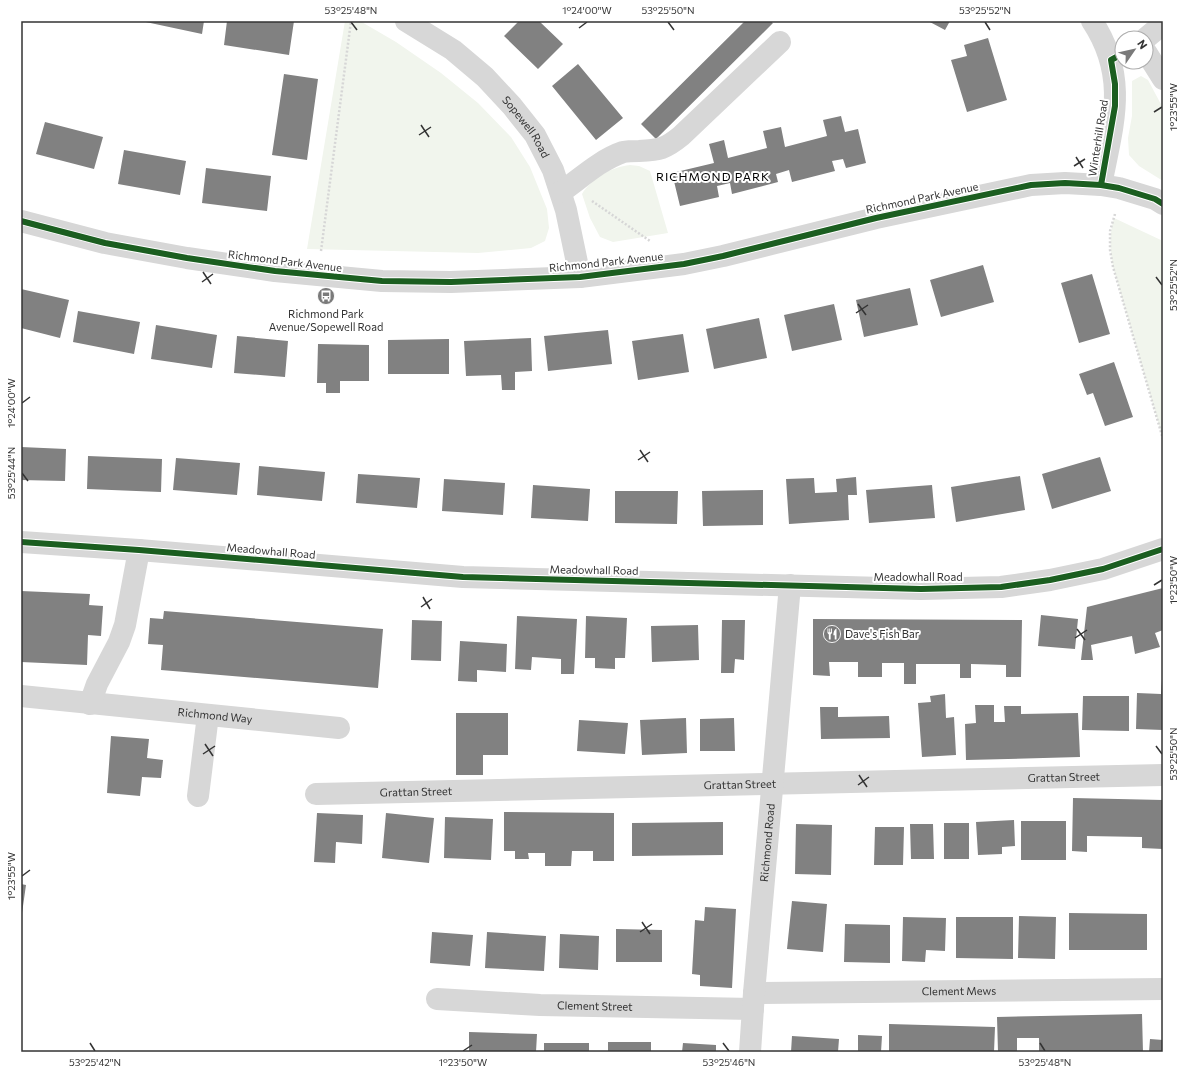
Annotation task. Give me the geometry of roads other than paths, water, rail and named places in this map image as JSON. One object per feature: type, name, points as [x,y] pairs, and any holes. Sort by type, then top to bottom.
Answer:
[{"type":"street","name":"Sopewell Road","points":[[406,21],[453,50],[485,77],[512,106],[535,135],[553,170],[566,189],[566,210],[580,277]]},
{"type":"street","name":"Winterhill Road","points":[[1092,21],[1103,40],[1114,53]]},
{"type":"street","points":[[1154,31],[1163,24]]},
{"type":"street","points":[[566,189],[598,165],[625,152],[657,150],[669,145],[681,136],[780,42]]},
{"type":"street","points":[[1154,65],[1163,79]]},
{"type":"street","name":"Winterhill Road","points":[[1110,186],[1116,70]]},
{"type":"street","name":"Richmond Park Avenue","points":[[21,221],[105,243],[274,272],[382,281],[451,282],[580,277],[684,264],[723,256],[876,218],[1031,185],[1065,183],[1110,186],[1155,200],[1163,204]]},
{"type":"street","name":"Meadowhall Road","points":[[21,542],[139,550],[463,577],[921,589],[1001,587],[1050,580],[1103,569],[1163,549]]},
{"type":"street","points":[[90,704],[97,684],[119,642],[125,625],[139,550]]},
{"type":"street","name":"Richmond Road","points":[[750,1052],[790,585]]},
{"type":"street","name":"Richmond Way","points":[[21,696],[339,728]]},
{"type":"street","points":[[198,796],[208,715]]},
{"type":"street","name":"Grattan Street","points":[[316,794],[1163,775]]},
{"type":"street","name":"Clement Mews","points":[[754,1001],[1163,990]]},
{"type":"street","name":"Clement Street","points":[[437,999],[540,1005],[754,1001]]},
{"type":"place","name":"Richmond Park Avenue/Sopewell Road","points":[[326,296]]},
{"type":"place","name":"Dave's Fish Bar","points":[[832,634]]},
{"type":"district","name":"RICHMOND PARK","points":[[713,177]]}]
